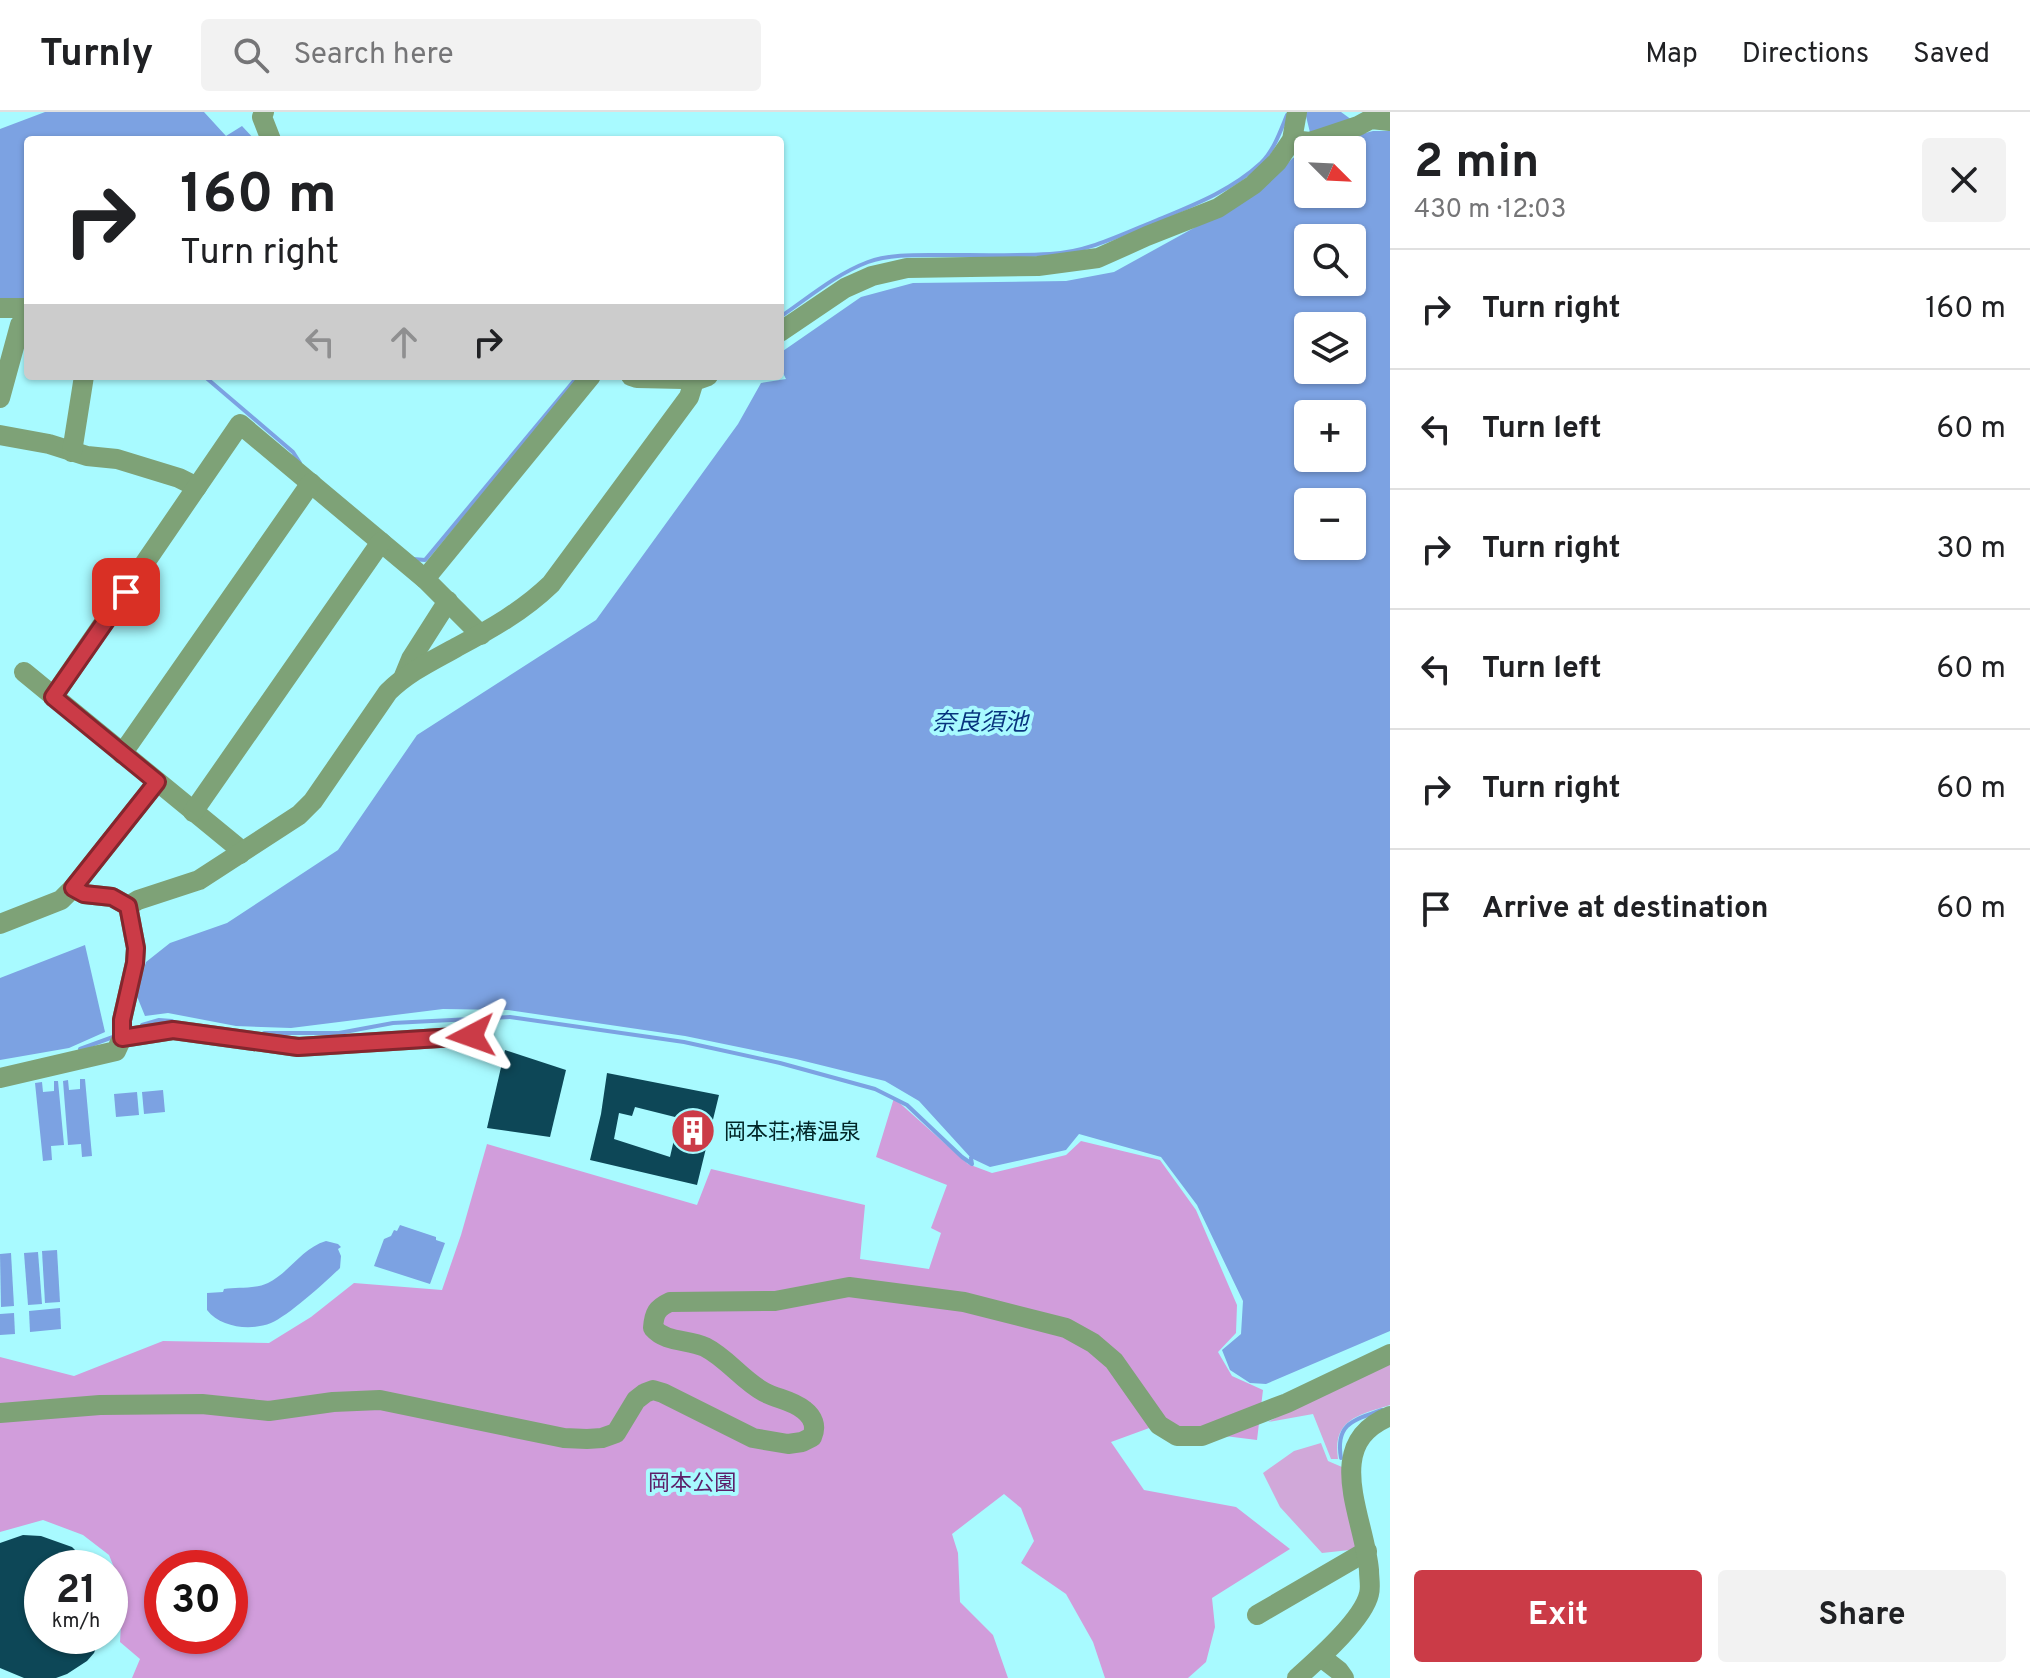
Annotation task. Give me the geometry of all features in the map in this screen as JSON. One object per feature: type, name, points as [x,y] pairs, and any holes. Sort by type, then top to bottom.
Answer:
[{"type":"street","points":[[264,112],[262,117],[269,136]]},
{"type":"street","points":[[1297,112],[1300,136]]},
{"type":"street","points":[[1317,136],[1371,119]]},
{"type":"street","points":[[784,329],[845,288],[884,273],[907,268],[1038,266],[1098,258],[1218,208],[1253,185],[1294,147]]},
{"type":"street","points":[[0,308],[24,308]]},
{"type":"street","points":[[0,398],[20,325],[24,324]]},
{"type":"street","points":[[72,452],[83,380]]},
{"type":"street","points":[[425,579],[588,380]]},
{"type":"street","points":[[128,906],[199,880],[299,815],[313,801],[388,692],[404,676],[481,635],[530,604],[551,584],[700,380]]},
{"type":"street","points":[[53,697],[240,424],[425,579],[481,635]]},
{"type":"street","points":[[0,435],[49,444],[87,456],[117,459],[179,478],[197,487]]},
{"type":"street","points":[[122,754],[311,483]]},
{"type":"street","points":[[193,812],[381,542]]},
{"type":"street","points":[[404,676],[411,659],[448,601]]},
{"type":"street","points":[[24,672],[236,846],[240,854]]},
{"type":"street","points":[[0,924],[61,900],[157,782]]},
{"type":"street","points":[[0,1078],[116,1051],[122,1038],[122,1020],[136,948],[128,906],[112,897],[84,894],[73,888]]},
{"type":"street","points":[[122,1038],[173,1030],[298,1047],[471,1036]]},
{"type":"street","points":[[0,1413],[100,1405],[173,1404],[269,1411],[333,1402],[380,1400],[564,1438],[602,1438],[616,1433],[636,1400],[653,1390],[753,1438],[788,1444],[802,1442],[812,1437],[815,1430],[814,1421],[805,1410],[747,1381],[707,1348],[662,1336],[653,1328],[653,1317],[656,1311],[670,1302],[775,1301],[849,1287],[964,1302],[1066,1328],[1093,1343],[1114,1361],[1159,1425],[1177,1436],[1202,1436],[1216,1431],[1287,1403],[1390,1354]]},
{"type":"street","points":[[1297,1678],[1321,1657],[1359,1616],[1366,1604],[1370,1591],[1367,1551],[1350,1469],[1354,1446],[1363,1432],[1390,1416]]},
{"type":"street","points":[[1257,1615],[1367,1551]]},
{"type":"street","points":[[1321,1657],[1344,1678]]},
{"type":"shaded area","points":[[1390,1361],[1390,1405],[1358,1416],[1344,1427],[1339,1435],[1338,1459],[1331,1459],[1313,1414],[1268,1422],[1318,1394]]},
{"type":"shaded area","points":[[1321,1443],[1328,1461],[1342,1467],[1359,1549],[1322,1553],[1280,1507],[1263,1473],[1294,1451]]},
{"type":"green space","name":"岡本公園","points":[[894,1098],[968,1164],[992,1173],[1066,1155],[1081,1141],[1160,1160],[1196,1210],[1237,1305],[1236,1333],[1218,1352],[1232,1376],[1263,1390],[1257,1440],[1152,1427],[1111,1442],[1144,1490],[1236,1507],[1290,1549],[1212,1598],[1215,1627],[1206,1662],[1188,1678],[1105,1678],[1093,1642],[1066,1594],[1021,1563],[1034,1541],[1021,1508],[1004,1494],[952,1534],[958,1553],[960,1602],[993,1635],[1008,1678],[132,1678],[140,1659],[128,1649],[128,1550],[102,1550],[83,1535],[43,1520],[0,1532],[0,1357],[74,1376],[163,1341],[269,1343],[311,1317],[354,1283],[442,1290],[487,1144],[697,1205],[711,1169],[865,1205],[860,1259],[929,1269],[941,1233],[931,1228],[947,1185],[876,1157]]},
{"type":"water","points":[[45,112],[204,112],[226,136],[24,136],[24,302],[0,303],[0,129]]},
{"type":"water","name":"奈良須池","points":[[1305,112],[1341,112],[1352,120],[1357,135],[1390,131],[1390,1331],[1266,1384],[1250,1383],[1230,1370],[1222,1350],[1241,1334],[1243,1301],[1197,1205],[1161,1157],[1079,1134],[1066,1150],[990,1167],[971,1158],[919,1101],[885,1081],[685,1036],[508,1010],[443,1009],[291,1028],[236,1026],[168,1013],[145,1016],[136,994],[146,962],[170,943],[227,923],[338,850],[417,735],[596,620],[738,424],[761,383],[786,379],[784,350],[861,297],[913,283],[1066,281],[1114,272],[1230,208],[1263,186],[1293,158],[1294,208],[1366,208],[1366,136],[1311,136]]},
{"type":"water","points":[[242,126],[251,136],[226,136]]},
{"type":"water","points":[[85,945],[105,1032],[69,1048],[0,1060],[0,978]]},
{"type":"water","points":[[80,1079],[85,1079],[92,1156],[82,1157],[81,1144],[68,1145],[63,1081],[68,1080],[69,1090],[80,1089]]},
{"type":"water","points":[[54,1081],[58,1081],[64,1145],[51,1146],[52,1160],[43,1161],[35,1083],[42,1082],[43,1092],[54,1091]]},
{"type":"water","points":[[163,1090],[165,1112],[144,1114],[142,1092]]},
{"type":"water","points":[[137,1092],[139,1115],[116,1117],[114,1094]]},
{"type":"water","points":[[400,1225],[445,1243],[430,1284],[374,1266],[384,1239],[391,1236],[394,1230],[397,1231]]},
{"type":"water","points":[[326,1241],[341,1247],[338,1249],[340,1268],[278,1319],[263,1325],[237,1326],[220,1321],[207,1310],[207,1293],[268,1283],[310,1249]]},
{"type":"water","points":[[57,1250],[60,1302],[45,1303],[42,1251]]},
{"type":"water","points":[[38,1252],[42,1304],[28,1305],[24,1253]]},
{"type":"water","points":[[11,1253],[14,1306],[1,1307],[0,1254]]},
{"type":"water","points":[[60,1308],[61,1329],[30,1332],[29,1311]]},
{"type":"water","points":[[14,1313],[15,1334],[0,1335],[0,1314]]},
{"type":"building","points":[[505,1050],[566,1070],[550,1137],[487,1128]]},
{"type":"building","name":"岡本荘;椿温泉","points":[[607,1073],[719,1095],[697,1185],[590,1160]],"holes":[[[635,1107],[679,1118],[670,1157],[614,1139],[619,1113],[632,1116]]]},
{"type":"building","points":[[23,1535],[41,1536],[75,1550],[24,1550],[24,1654],[93,1654],[67,1674],[56,1678],[24,1678],[0,1668],[0,1543]]},
{"type":"waterway","points":[[784,314],[833,280],[876,259],[913,255],[1064,253],[1117,237],[1183,210],[1237,182],[1270,152],[1287,115]]},
{"type":"waterway","points":[[209,380],[293,452],[300,463]]},
{"type":"waterway","points":[[413,559],[425,560],[575,380]]},
{"type":"waterway","points":[[264,1033],[339,1033],[393,1023],[510,1017],[684,1042],[780,1063],[875,1089],[907,1105],[972,1164],[971,1158]]},
{"type":"waterway","points":[[142,1025],[159,1020],[172,1021]]},
{"type":"waterway","points":[[80,1049],[113,1037]]},
{"type":"waterway","points":[[1341,1458],[1344,1430],[1355,1420],[1382,1410]]},
{"type":"place","name":"岡本荘;椿温泉","points":[[693,1131]]},
{"type":"route","points":[[126,592],[53,697],[157,782],[73,888],[84,894],[112,897],[128,906],[136,948],[122,1020],[122,1038],[173,1030],[298,1047],[471,1036]]}]
